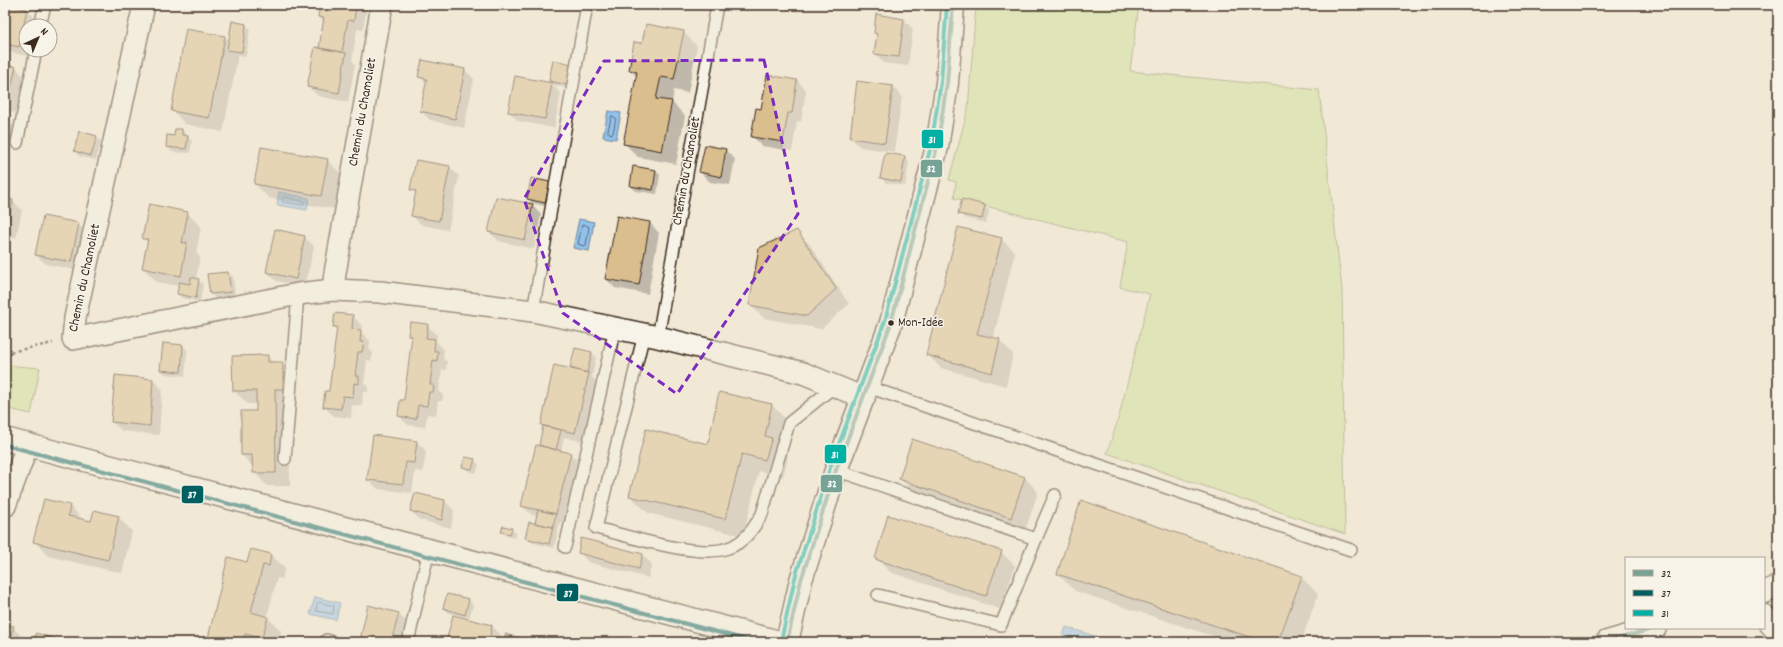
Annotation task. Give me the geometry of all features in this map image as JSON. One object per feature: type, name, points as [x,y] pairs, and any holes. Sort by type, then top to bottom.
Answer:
[{"type":"main road","points":[[787,642],[801,580],[836,470],[891,323],[937,147],[947,83],[953,5]]},
{"type":"main road","points":[[5,439],[779,642]]},
{"type":"main road","points":[[1765,592],[1778,587]]},
{"type":"main road","points":[[1765,617],[1778,632]]},
{"type":"main road","points":[[1607,642],[1652,629]]},
{"type":"street","name":"Chemin du Chamoliet","points":[[144,5],[75,318],[73,339],[298,294],[333,290],[380,292],[533,311],[651,336],[803,373],[835,386],[866,392]]},
{"type":"street","name":"Chemin du Chamoliet","points":[[333,290],[382,5]]},
{"type":"street","points":[[5,506],[28,444]]},
{"type":"lane","points":[[42,18],[44,5]]},
{"type":"lane","points":[[533,311],[587,5]]},
{"type":"lane","name":"Chemin du Chamoliet","points":[[651,336],[717,5]]},
{"type":"lane","points":[[17,143],[34,58]]},
{"type":"lane","points":[[285,459],[298,294]]},
{"type":"lane","points":[[564,547],[615,328]]},
{"type":"lane","points":[[651,336],[596,528],[689,550],[712,551],[728,548],[742,541],[754,528],[762,514],[788,423],[835,386]]},
{"type":"lane","points":[[866,392],[1352,550]]},
{"type":"lane","points":[[836,470],[1036,539]]},
{"type":"lane","points":[[878,595],[1001,625],[1055,495]]},
{"type":"lane","points":[[408,642],[429,550]]},
{"type":"path","points":[[5,353],[73,339]]},
{"type":"highlighted area","points":[[764,60],[798,214],[677,394],[563,313],[524,199],[604,61]]},
{"type":"green space","points":[[976,5],[1139,5],[1130,71],[1319,90],[1342,290],[1345,534],[1107,453],[1118,420],[1150,294],[1120,287],[1128,242],[954,198],[956,182],[949,180],[968,109]]},
{"type":"green space","points":[[5,365],[40,368],[31,414],[5,408]]},
{"type":"water","points":[[608,111],[621,113],[616,139],[603,137]]},
{"type":"water","points":[[279,192],[309,198],[307,210],[277,205]]},
{"type":"water","points":[[579,219],[594,222],[589,251],[573,248]]},
{"type":"water","points":[[315,597],[340,603],[336,620],[310,614]]},
{"type":"water","points":[[1066,627],[1098,637],[1096,642],[1068,642],[1062,640]]},
{"type":"building","points":[[5,5],[27,9],[25,18],[18,18],[18,47],[5,44]]},
{"type":"building","points":[[320,5],[356,5],[354,21],[348,20],[342,52],[319,48],[324,18],[318,17]]},
{"type":"building","points":[[876,14],[904,19],[899,57],[874,54],[877,34],[874,33]]},
{"type":"building","points":[[232,21],[246,24],[242,52],[227,50]]},
{"type":"building","points":[[646,24],[684,31],[674,79],[661,77],[656,99],[672,101],[662,151],[623,144],[637,72],[629,70],[634,42],[642,43]]},
{"type":"building","points":[[186,29],[225,36],[209,118],[171,111]]},
{"type":"building","points":[[315,47],[346,53],[339,93],[307,87]]},
{"type":"building","points":[[422,60],[465,69],[455,119],[420,111],[427,79],[418,77]]},
{"type":"building","points":[[553,60],[572,64],[568,85],[549,81]]},
{"type":"building","points":[[5,64],[16,67],[7,104],[5,104]]},
{"type":"building","points":[[767,75],[797,80],[792,113],[788,113],[783,142],[751,137],[756,108],[761,109]]},
{"type":"building","points":[[515,76],[552,83],[545,119],[508,112]]},
{"type":"building","points":[[857,81],[893,86],[885,143],[850,138]]},
{"type":"building","points":[[175,129],[182,129],[182,135],[188,136],[186,149],[166,147],[167,135],[174,136]]},
{"type":"building","points":[[79,131],[97,136],[91,156],[74,151]]},
{"type":"building","points":[[705,145],[726,149],[721,177],[699,172]]},
{"type":"building","points":[[261,147],[328,159],[321,196],[254,184]]},
{"type":"building","points":[[885,153],[905,156],[901,182],[880,178]]},
{"type":"building","points":[[416,160],[450,166],[439,221],[411,216],[416,191],[410,190]]},
{"type":"building","points":[[633,166],[656,170],[653,190],[630,186]]},
{"type":"building","points":[[531,178],[550,182],[545,203],[527,199]]},
{"type":"building","points":[[496,197],[533,204],[525,240],[488,232]]},
{"type":"building","points":[[5,198],[13,200],[7,229],[5,229]]},
{"type":"building","points":[[962,199],[985,205],[982,219],[958,214]]},
{"type":"building","points":[[149,204],[188,212],[182,243],[187,242],[181,276],[142,268],[148,239],[142,239]]},
{"type":"building","points":[[43,216],[79,223],[71,262],[35,255]]},
{"type":"building","points":[[617,216],[650,222],[639,285],[605,279]]},
{"type":"building","points":[[958,227],[1002,238],[977,334],[1000,339],[992,373],[926,355]]},
{"type":"building","points":[[275,229],[305,236],[296,279],[266,272]]},
{"type":"building","points":[[797,230],[836,289],[807,316],[749,305],[759,248]]},
{"type":"building","points":[[228,272],[231,292],[210,294],[207,274]]},
{"type":"building","points":[[191,277],[199,279],[196,298],[177,294],[179,282],[190,284]]},
{"type":"building","points":[[335,313],[353,315],[352,329],[361,330],[360,342],[364,342],[362,352],[358,352],[355,376],[359,376],[359,384],[354,383],[353,397],[343,396],[341,409],[323,407],[325,391],[329,391],[337,327],[333,327]]},
{"type":"building","points":[[410,322],[428,324],[426,338],[435,339],[434,351],[438,351],[437,361],[433,360],[430,385],[434,385],[433,392],[429,392],[427,406],[418,405],[416,419],[398,416],[400,400],[404,400],[412,336],[408,336]]},
{"type":"building","points":[[163,343],[183,345],[181,372],[160,370]]},
{"type":"building","points":[[575,348],[592,352],[587,373],[570,368]]},
{"type":"building","points":[[268,355],[268,362],[283,362],[283,389],[275,389],[276,473],[253,473],[252,455],[241,455],[241,411],[256,411],[256,391],[233,391],[232,356]]},
{"type":"building","points":[[554,365],[589,373],[575,433],[541,425]]},
{"type":"building","points":[[115,375],[153,379],[150,426],[111,422]]},
{"type":"building","points":[[719,392],[772,404],[765,436],[772,438],[765,460],[742,454],[725,519],[629,496],[646,429],[708,444]]},
{"type":"building","points":[[543,426],[561,430],[556,450],[539,445]]},
{"type":"building","points":[[373,435],[417,441],[414,463],[406,462],[403,484],[367,480]]},
{"type":"building","points":[[912,439],[1025,477],[1011,518],[899,479]]},
{"type":"building","points":[[536,445],[571,453],[556,514],[521,506]]},
{"type":"building","points":[[465,457],[475,459],[472,469],[462,467]]},
{"type":"building","points":[[415,493],[445,500],[442,520],[410,511]]},
{"type":"building","points":[[44,499],[70,505],[68,516],[91,521],[94,510],[119,516],[108,560],[33,542]]},
{"type":"building","points":[[1081,500],[1302,576],[1278,642],[1265,642],[1057,574]]},
{"type":"building","points":[[538,510],[556,514],[553,527],[535,523]]},
{"type":"building","points":[[888,515],[1002,551],[986,596],[875,559]]},
{"type":"building","points":[[529,522],[553,527],[549,544],[525,538]]},
{"type":"building","points":[[503,526],[512,528],[510,534],[501,532]]},
{"type":"building","points":[[581,538],[643,554],[639,569],[578,553]]},
{"type":"building","points":[[251,549],[271,554],[269,566],[263,565],[251,612],[268,617],[262,638],[245,634],[243,642],[207,642],[228,557],[247,562]]},
{"type":"building","points":[[447,594],[469,599],[465,615],[443,608]]},
{"type":"building","points":[[368,605],[399,613],[391,642],[367,642],[360,640]]},
{"type":"building","points":[[453,615],[492,625],[490,636],[504,639],[505,634],[535,642],[446,642]]},
{"type":"building","points":[[5,624],[14,626],[10,637],[25,642],[5,642]]},
{"type":"building","points":[[36,633],[62,641],[34,642]]},
{"type":"transit line","name":"31","points":[[781,641],[795,578],[830,468],[885,321],[931,146],[941,82],[947,5]]},
{"type":"transit line","name":"32","points":[[787,642],[801,580],[836,470],[891,323],[937,147],[947,83],[953,5]]},
{"type":"transit line","name":"37","points":[[5,445],[755,642]]},
{"type":"transit line","name":"32","points":[[1607,642],[1652,629]]},
{"type":"place","name":"Mon-Idée","points":[[891,323]]}]
